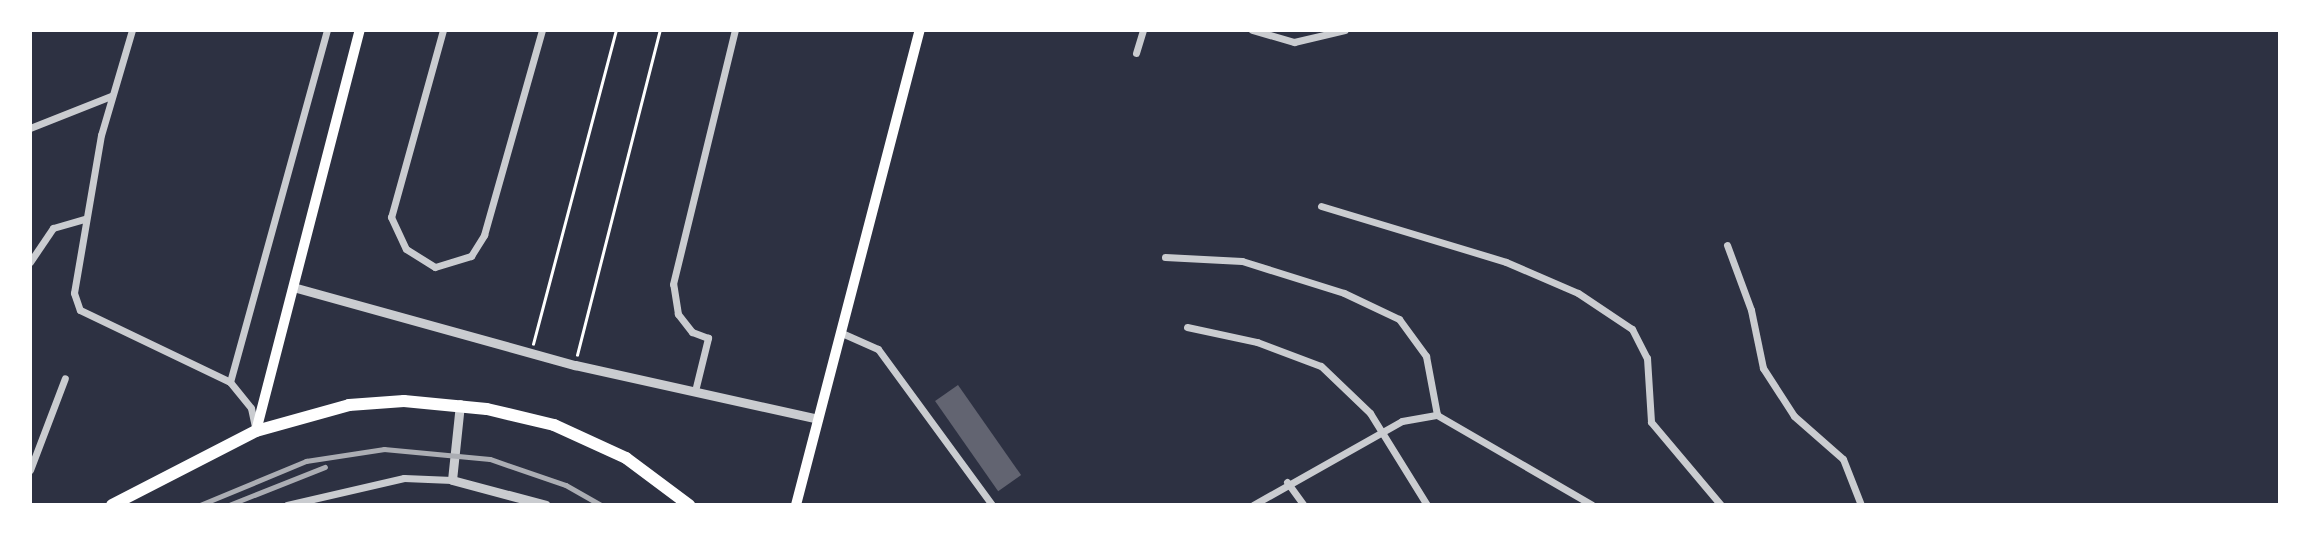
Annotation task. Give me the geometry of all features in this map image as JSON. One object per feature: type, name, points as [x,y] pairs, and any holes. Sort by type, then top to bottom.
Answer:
[{"type":"main road","points":[[256,431],[360,30]]},
{"type":"main road","points":[[796,505],[844,334],[920,30]]},
{"type":"main road","points":[[112,505],[256,431],[349,405],[460,404],[590,439],[689,505]]},
{"type":"street","points":[[132,30],[111,96],[74,272],[80,310],[230,382],[251,408],[256,431]]},
{"type":"street","points":[[230,382],[327,30]]},
{"type":"street","points":[[443,30],[391,216],[405,249],[435,267],[471,256],[484,235],[542,30]]},
{"type":"street","points":[[695,391],[708,338],[692,332],[678,314],[673,284],[735,30]]},
{"type":"street","points":[[1136,53],[1143,30]]},
{"type":"street","points":[[1252,30],[1294,42],[1345,30]]},
{"type":"street","points":[[30,128],[111,96]]},
{"type":"street","points":[[1321,206],[1506,262],[1578,293],[1632,329],[1647,358],[1650,422],[1721,505]]},
{"type":"street","points":[[30,262],[53,228],[85,219]]},
{"type":"street","points":[[1727,245],[1751,310],[1763,368],[1794,416],[1843,459],[1861,505]]},
{"type":"street","points":[[1165,257],[1242,261],[1344,293],[1399,319],[1426,356],[1437,415]]},
{"type":"street","points":[[293,287],[695,391],[818,419]]},
{"type":"street","points":[[1186,327],[1257,342],[1321,366],[1354,395],[1427,505]]},
{"type":"street","points":[[844,334],[878,349],[992,505]]},
{"type":"street","points":[[30,470],[65,378]]},
{"type":"street","points":[[452,480],[460,404]]},
{"type":"street","points":[[1253,505],[1287,482],[1379,432],[1437,415],[1592,505]]},
{"type":"street","points":[[287,505],[404,478],[452,480],[545,505]]},
{"type":"street","points":[[1287,482],[1304,505]]},
{"type":"path","points":[[536,332],[615,30]]},
{"type":"path","points":[[581,343],[660,30]]},
{"type":"building","points":[[958,385],[1021,475],[998,491],[935,401]]},
{"type":"railway","points":[[200,505],[306,461],[384,449],[490,459],[566,485],[601,505]]},
{"type":"railway","points":[[229,505],[325,467]]}]
